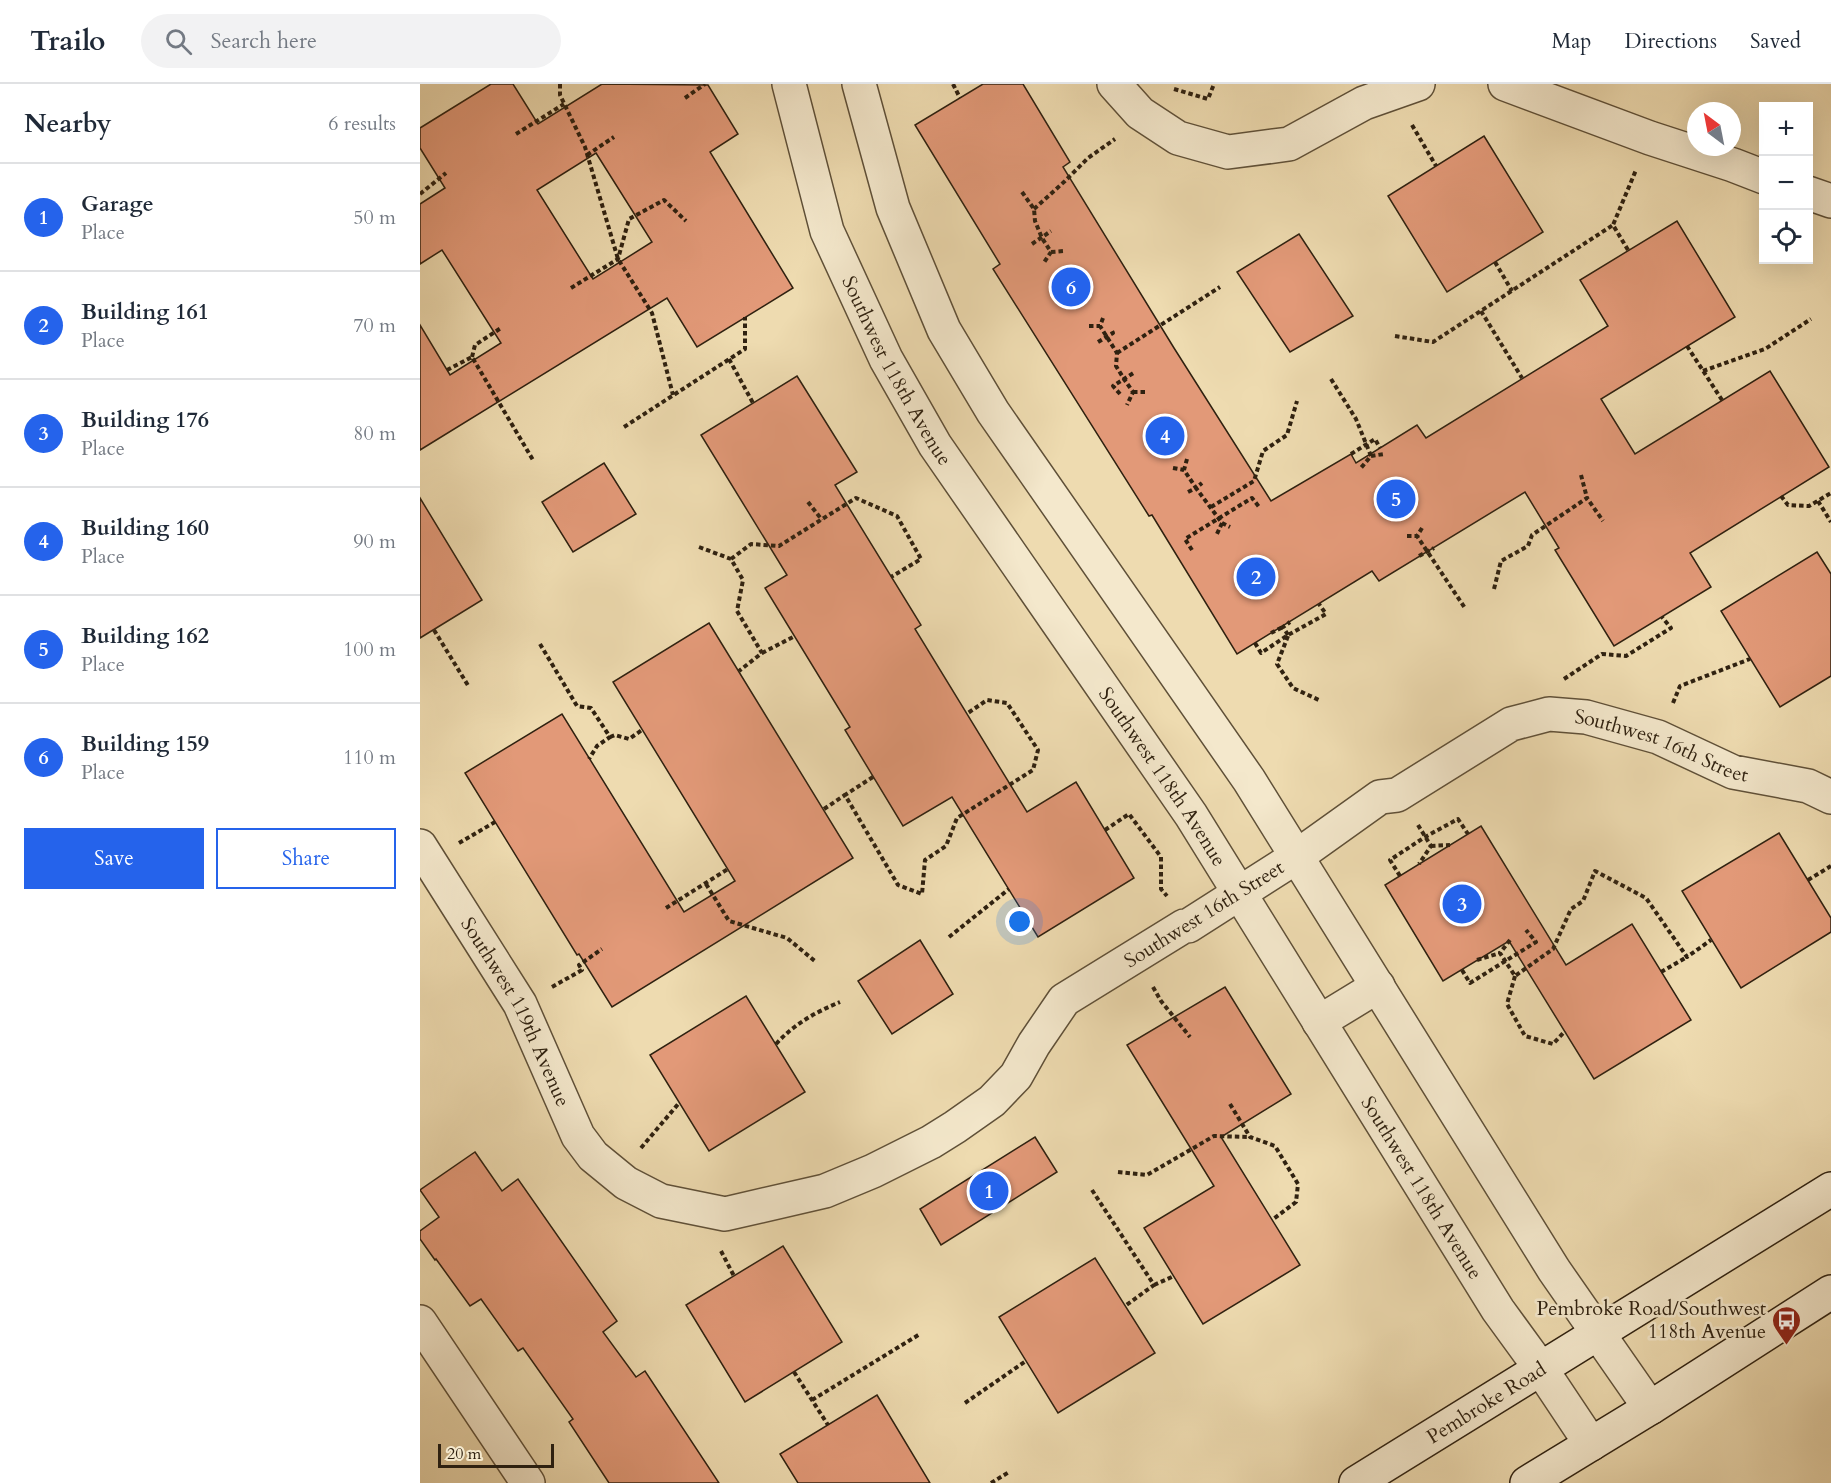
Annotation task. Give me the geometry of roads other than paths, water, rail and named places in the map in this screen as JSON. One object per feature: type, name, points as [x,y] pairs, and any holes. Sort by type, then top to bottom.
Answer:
[{"type":"street","name":"Southwest 118th Avenue","points":[[789,84],[827,231],[886,359],[935,445],[1191,814],[1238,894],[1498,1310],[1591,1444]]},
{"type":"street","points":[[859,84],[893,208],[944,330],[993,412],[1249,780],[1554,1270],[1650,1408]]},
{"type":"street","points":[[1114,84],[1140,113],[1178,138],[1228,152],[1289,144],[1364,103],[1418,84]]},
{"type":"street","points":[[1505,84],[1650,138],[1759,175]]},
{"type":"street","points":[[1813,195],[1831,201]]},
{"type":"street","name":"Southwest 16th Street","points":[[620,1180],[661,1201],[725,1214],[825,1191],[873,1171],[931,1142],[992,1101],[1016,1076],[1034,1044],[1064,1000],[1184,926],[1188,926],[1296,857],[1380,797],[1397,795],[1511,724],[1528,718],[1549,714],[1586,717],[1658,737],[1733,772],[1808,786],[1831,797]]},
{"type":"street","name":"Southwest 119th Avenue","points":[[423,857],[520,1004],[578,1136],[593,1156],[620,1180]]},
{"type":"street","points":[[1319,1022],[1378,986]]},
{"type":"street","name":"Pembroke Road","points":[[1356,1483],[1831,1189]]},
{"type":"street","points":[[1527,1483],[1650,1408],[1831,1292]]},
{"type":"street","points":[[420,1322],[528,1483]]},
{"type":"place","name":"Building 159","points":[[1071,287]]},
{"type":"place","name":"Building 160","points":[[1165,436]]},
{"type":"place","name":"Building 162","points":[[1396,499]]},
{"type":"place","name":"Building 161","points":[[1256,577]]},
{"type":"place","name":"Building 176","points":[[1462,904]]},
{"type":"place","name":"Garage","points":[[989,1191]]},
{"type":"place","name":"Pembroke Road/Southwest 118th Avenue","points":[[1787,1346]]}]
